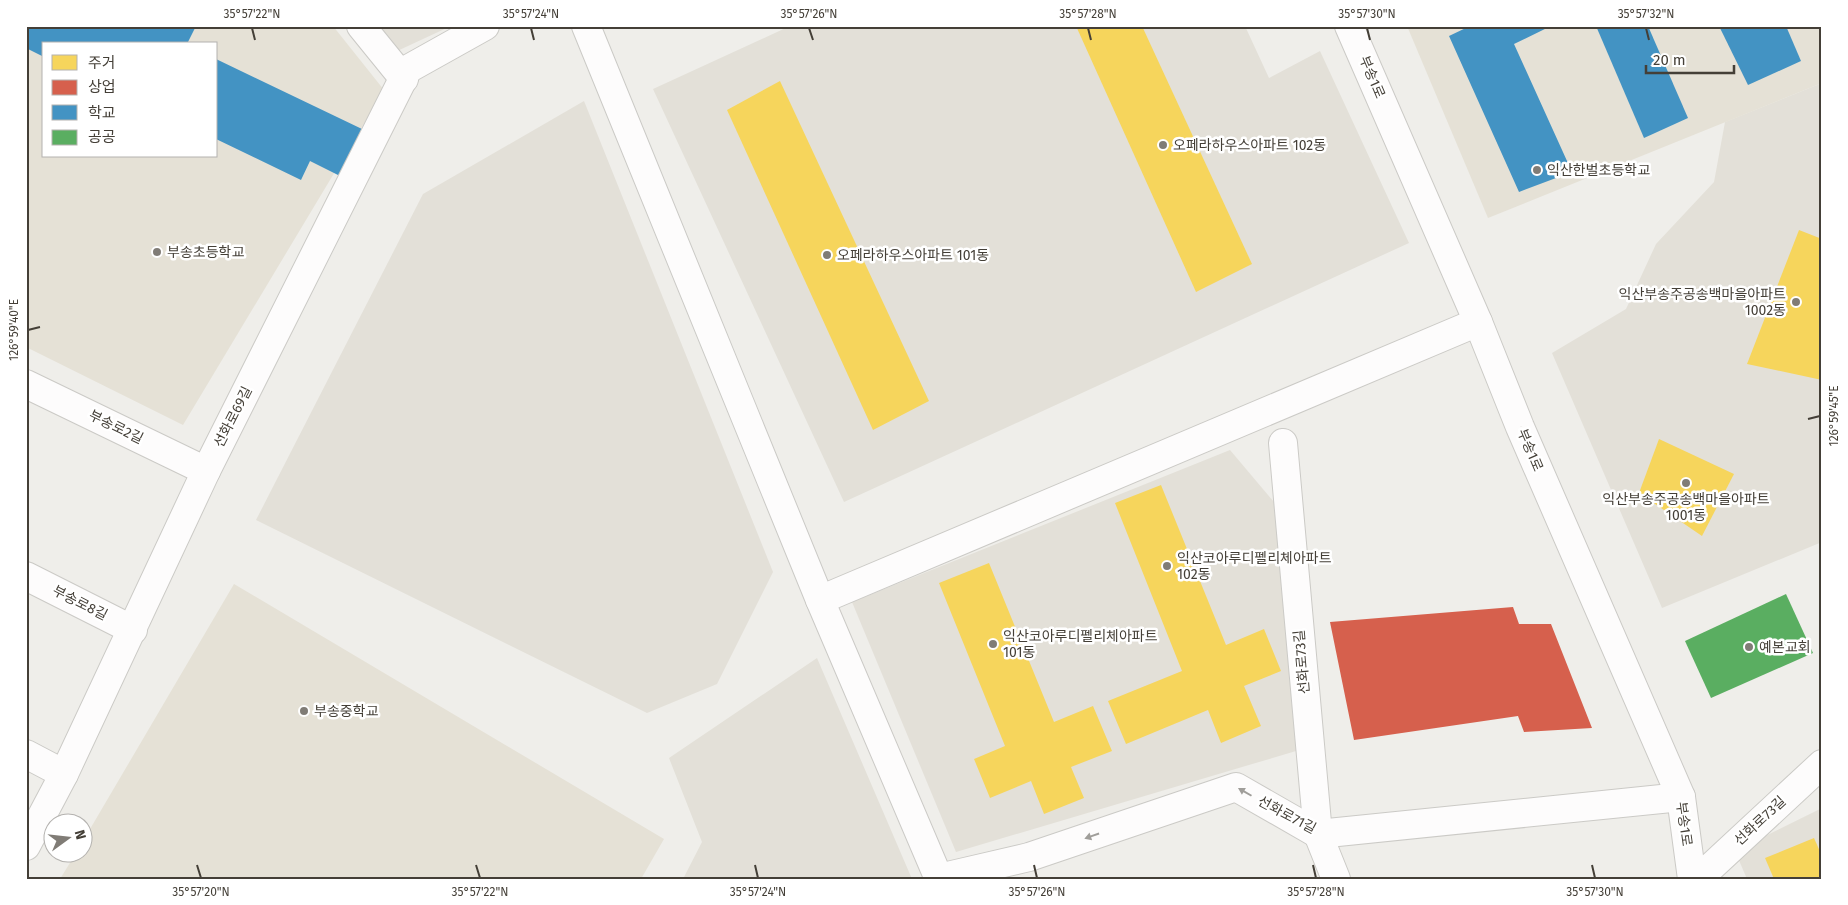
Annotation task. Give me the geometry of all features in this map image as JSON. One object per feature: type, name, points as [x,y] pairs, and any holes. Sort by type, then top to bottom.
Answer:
[{"type":"street","points":[[362,26],[404,80]]},
{"type":"street","name":"선화로69길","points":[[26,846],[64,774],[206,471],[408,69],[485,26]]},
{"type":"street","points":[[586,26],[820,600],[939,878]]},
{"type":"street","name":"부송1로","points":[[1349,26],[1478,322],[1520,427],[1681,797],[1692,879]]},
{"type":"street","points":[[820,600],[1478,322]]},
{"type":"street","name":"부송로2길","points":[[26,384],[206,471]]},
{"type":"street","name":"선화로73길","points":[[1283,442],[1318,834],[1336,879]]},
{"type":"street","name":"부송로8길","points":[[26,576],[133,630]]},
{"type":"street","points":[[26,754],[64,774]]},
{"type":"street","name":"선화로73길","points":[[1698,879],[1822,764]]},
{"type":"street","name":"선화로71길","points":[[939,878],[1029,857],[1236,787],[1318,834],[1681,797]]},
{"type":"shaded area","name":"부송초등학교","points":[[26,26],[333,26],[384,90],[183,425],[26,347]]},
{"type":"shaded area","points":[[365,26],[451,26],[380,59]]},
{"type":"shaded area","points":[[790,26],[1245,26],[1269,78],[1320,51],[1409,243],[844,502],[653,89]]},
{"type":"shaded area","name":"익산한벌초등학교","points":[[1407,26],[1822,26],[1822,83],[1488,218]]},
{"type":"shaded area","points":[[1822,83],[1822,542],[1662,608],[1552,353],[1626,309],[1656,244],[1714,182],[1725,122]]},
{"type":"shaded area","points":[[584,101],[773,572],[717,684],[647,713],[256,520],[423,194]]},
{"type":"shaded area","points":[[1230,450],[1274,502],[1296,751],[956,852],[852,602]]},
{"type":"shaded area","name":"부송중학교","points":[[234,584],[664,839],[641,879],[60,879],[70,862],[92,862],[92,826]]},
{"type":"shaded area","points":[[817,658],[912,879],[683,879],[702,842],[669,758]]},
{"type":"shaded area","points":[[1822,808],[1822,879],[1747,879],[1735,851]]},
{"type":"building: 주거","name":"오페라하우스아파트 102동","points":[[1076,26],[1142,26],[1252,264],[1196,292]]},
{"type":"building: 주거","name":"오페라하우스아파트 101동","points":[[780,81],[929,401],[873,430],[727,110]]},
{"type":"building: 주거","name":"익산부송주공송백마을아파트 1002동","points":[[1799,230],[1822,239],[1822,380],[1747,364]]},
{"type":"building: 주거","name":"익산부송주공송백마을아파트 1001동","points":[[1659,439],[1734,474],[1702,536],[1639,493]]},
{"type":"building: 주거","name":"익산코아루디펠리체아파트 102동","points":[[1161,485],[1226,645],[1264,629],[1281,671],[1244,686],[1261,726],[1221,743],[1208,710],[1126,744],[1108,701],[1182,671],[1115,503]]},
{"type":"building: 주거","name":"익산코아루디펠리체아파트 101동","points":[[989,563],[1054,722],[1093,706],[1112,751],[1071,767],[1084,798],[1044,814],[1031,781],[990,798],[974,759],[1005,746],[939,583]]},
{"type":"building: 주거","points":[[1814,838],[1822,856],[1822,879],[1774,879],[1765,858]]},
{"type":"building: 상업","points":[[1513,607],[1519,624],[1551,624],[1592,728],[1524,732],[1518,716],[1354,740],[1330,622]]},
{"type":"building: 학교","points":[[26,26],[196,26],[188,42],[42,42],[42,56],[26,48]]},
{"type":"building: 학교","name":"익산한벌초등학교","points":[[1470,26],[1551,26],[1514,44],[1572,172],[1519,192],[1449,36]]},
{"type":"building: 학교","name":"익산한벌초등학교","points":[[1596,26],[1648,26],[1688,118],[1644,138]]},
{"type":"building: 학교","points":[[1719,26],[1786,26],[1801,61],[1748,85]]},
{"type":"building: 학교","points":[[218,60],[362,129],[340,176],[310,161],[301,180],[218,140]]},
{"type":"building: 공공","name":"예본교회","points":[[1786,594],[1813,653],[1711,698],[1685,641]]},
{"type":"place","name":"오페라하우스아파트 102동","points":[[1163,145]]},
{"type":"place","name":"익산한벌초등학교","points":[[1537,170]]},
{"type":"place","name":"부송초등학교","points":[[157,252]]},
{"type":"place","name":"오페라하우스아파트 101동","points":[[827,255]]},
{"type":"place","name":"익산부송주공송백마을아파트 1002동","points":[[1796,302]]},
{"type":"place","name":"익산부송주공송백마을아파트 1001동","points":[[1686,483]]},
{"type":"place","name":"익산코아루디펠리체아파트 102동","points":[[1167,566]]},
{"type":"place","name":"익산코아루디펠리체아파트 101동","points":[[993,644]]},
{"type":"place","name":"예본교회","points":[[1749,647]]},
{"type":"place","name":"부송중학교","points":[[304,711]]}]
